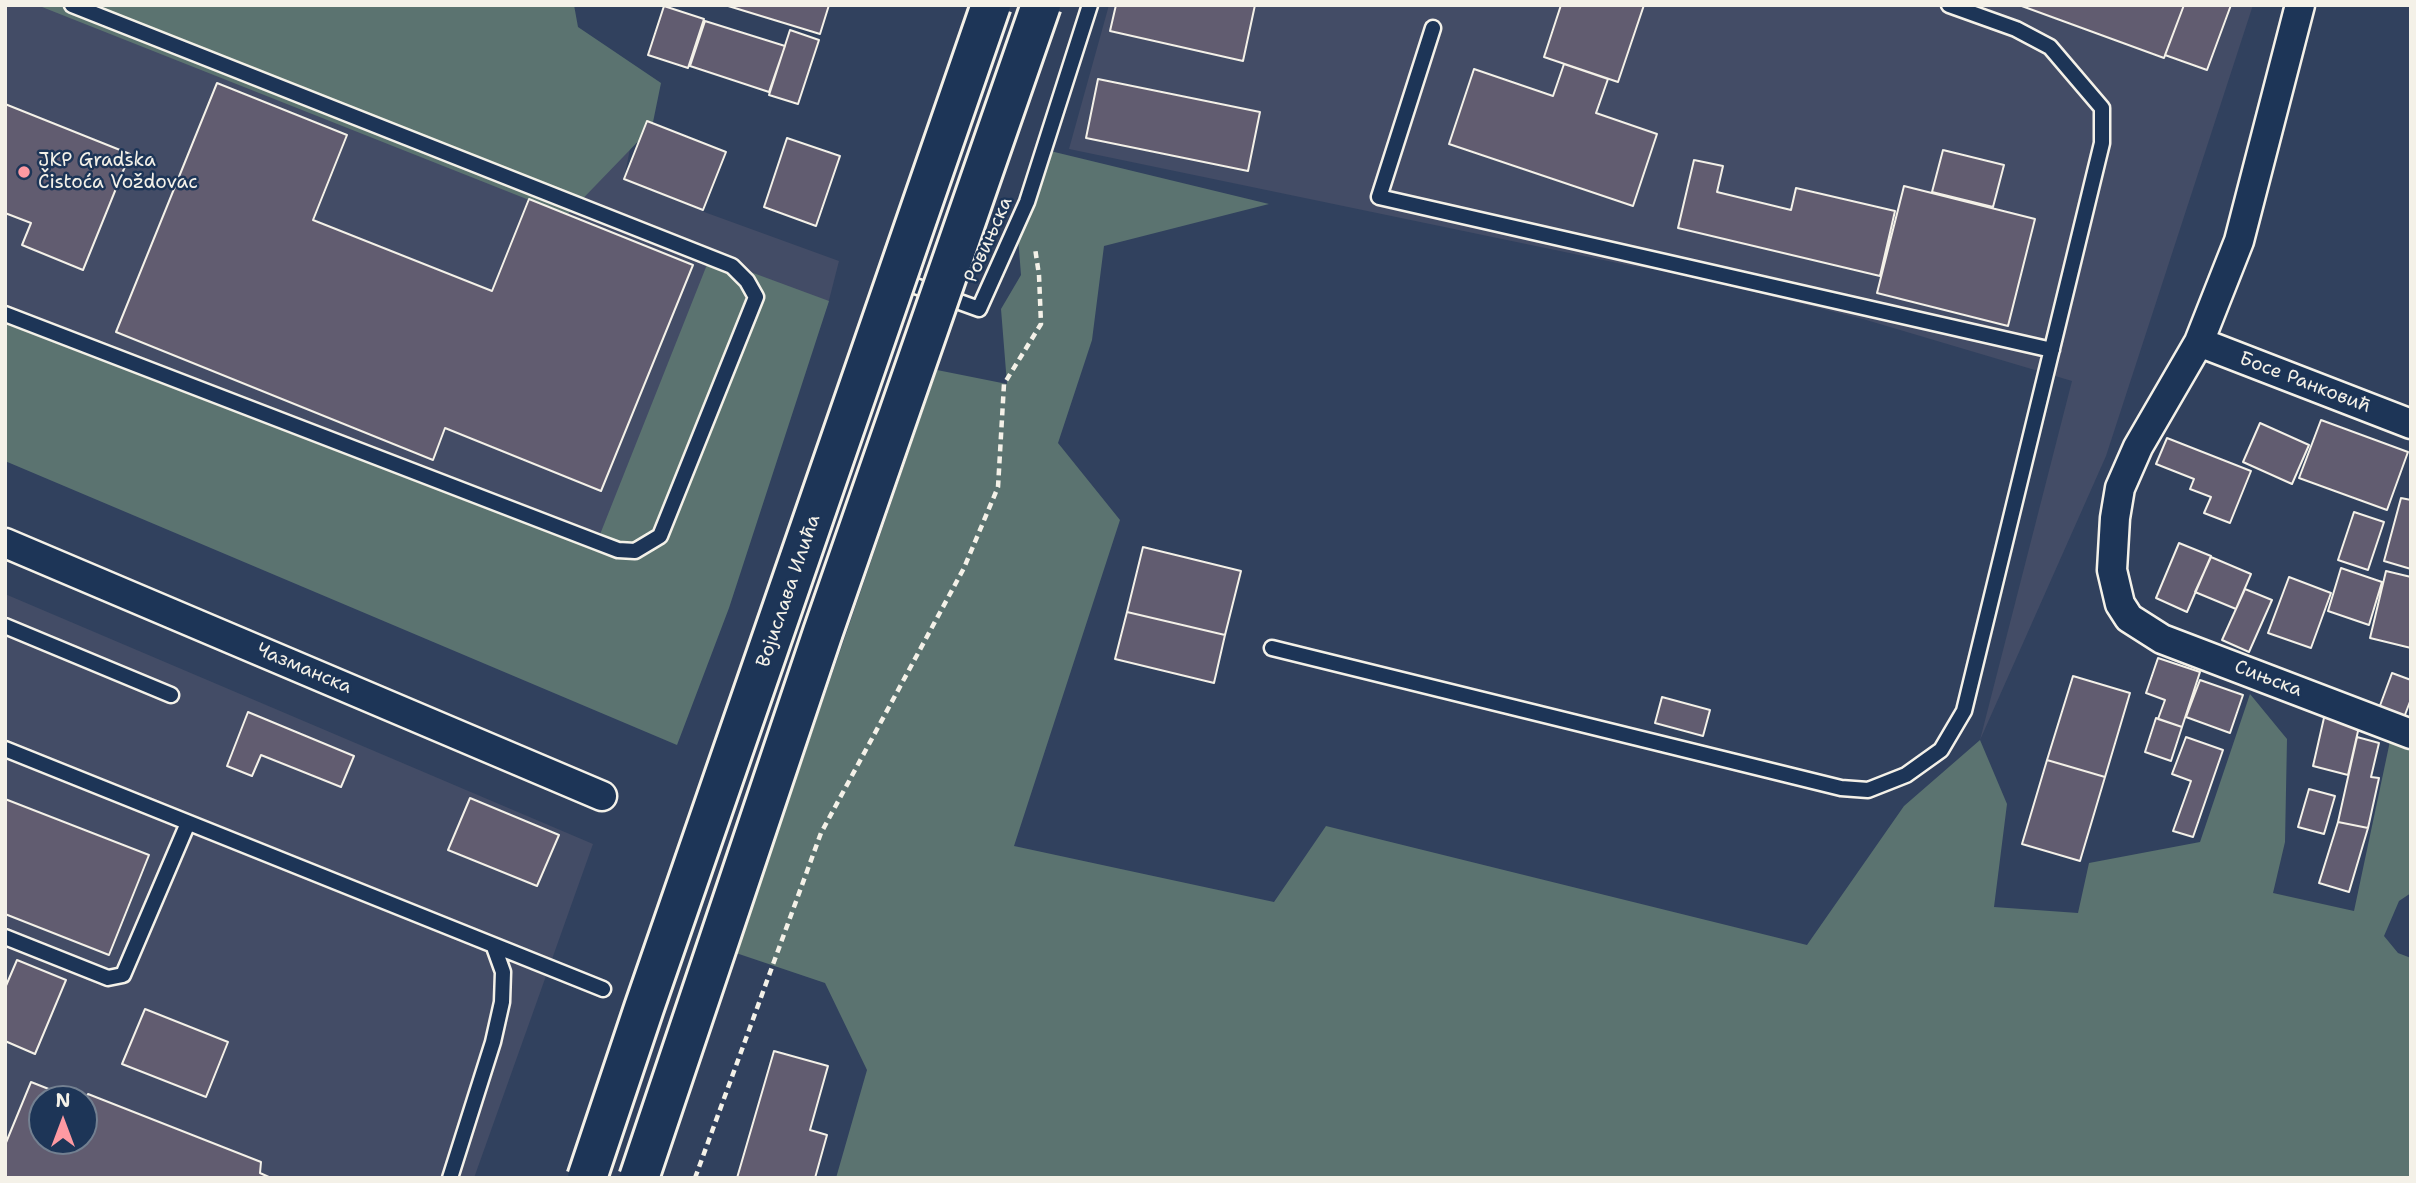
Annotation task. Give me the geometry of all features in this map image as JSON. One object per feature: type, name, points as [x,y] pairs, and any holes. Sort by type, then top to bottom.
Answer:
[{"type":"main road","name":"Војислава Илића","points":[[587,1178],[990,5]]},
{"type":"main road","points":[[639,1178],[823,632],[1041,5]]},
{"type":"street","points":[[2199,342],[2239,242],[2300,5]]},
{"type":"street","name":"Босе Ранковић","points":[[2199,342],[2411,424]]},
{"type":"street","name":"Сињска","points":[[2199,342],[2138,447],[2120,488],[2112,570],[2120,604],[2129,618],[2162,639],[2411,734]]},
{"type":"street","name":"Чазманска","points":[[5,543],[602,796]]},
{"type":"lane","points":[[5,314],[607,546],[635,551],[660,536],[756,297],[747,281],[732,266],[72,5]]},
{"type":"lane","name":"Ровињска","points":[[881,274],[979,309],[1027,202],[1090,5]]},
{"type":"lane","points":[[1272,648],[1841,788],[1868,790],[1906,775],[1941,750],[1964,711],[2102,143],[2102,108],[2050,47],[2017,29],[1949,5]]},
{"type":"lane","points":[[1433,28],[1379,197],[2052,350]]},
{"type":"lane","points":[[908,200],[940,113]]},
{"type":"lane","points":[[5,626],[171,695]]},
{"type":"lane","points":[[5,748],[603,989]]},
{"type":"lane","points":[[5,937],[108,978],[123,975],[188,823]]},
{"type":"lane","points":[[450,1178],[493,1042],[502,1002],[503,972],[494,947]]},
{"type":"path","points":[[695,1178],[821,833],[964,569],[998,487],[1004,384],[1041,324],[1039,275],[1027,202]]},
{"type":"shaded area","points":[[5,5],[194,5],[630,149],[624,179],[707,213],[839,261],[828,304],[717,603],[5,329]]},
{"type":"shaded area","points":[[1109,5],[2253,5],[2106,456],[1980,740],[2072,381],[1863,319],[1677,273],[1632,266],[1069,149]]},
{"type":"shaded area","points":[[5,594],[593,844],[474,1178],[5,1178]]},
{"type":"green space","points":[[37,5],[574,5],[578,27],[661,83],[652,127],[567,215]]},
{"type":"green space","points":[[1042,149],[1269,204],[1104,246],[1092,340],[1058,443],[1120,520],[1014,846],[1274,902],[1326,826],[1807,945],[1904,806],[1980,740],[2007,804],[1994,907],[2078,913],[2089,863],[2200,842],[2250,694],[2287,739],[2285,842],[2273,893],[2354,911],[2393,727],[2411,734],[2411,893],[2399,901],[2384,936],[2398,953],[2411,958],[2411,1178],[836,1178],[867,1070],[825,983],[736,953],[937,370],[1007,384],[1001,309],[1021,275],[1018,237]]},
{"type":"green space","points":[[710,257],[829,301],[729,608],[677,745],[5,461],[5,314],[597,542]]},
{"type":"building","points":[[725,5],[829,5],[820,34]]},
{"type":"building","points":[[1116,5],[1255,5],[1243,61],[1110,31]]},
{"type":"building","points":[[1561,5],[1644,5],[1618,82],[1544,57]]},
{"type":"building","points":[[2019,5],[2184,5],[2164,58]]},
{"type":"building","points":[[2184,5],[2231,5],[2207,70],[2165,55]]},
{"type":"building","points":[[664,6],[704,19],[688,68],[648,55]]},
{"type":"building","points":[[705,21],[785,46],[769,92],[690,66]]},
{"type":"building","points":[[790,30],[819,40],[798,104],[769,95]]},
{"type":"building","points":[[1564,64],[1608,79],[1596,113],[1657,134],[1633,206],[1449,144],[1474,69],[1553,96]]},
{"type":"building","points":[[1098,79],[1260,112],[1248,171],[1086,138]]},
{"type":"building","points":[[217,83],[347,135],[313,220],[492,291],[529,199],[693,265],[601,491],[445,428],[433,460],[116,332]]},
{"type":"building","points":[[5,104],[130,154],[83,270],[22,245],[31,223],[5,213]]},
{"type":"building","points":[[647,121],[726,152],[703,210],[624,179]]},
{"type":"building","points":[[787,138],[840,156],[816,226],[764,207]]},
{"type":"building","points":[[1943,150],[2004,165],[1993,207],[1932,192]]},
{"type":"building","points":[[1694,160],[1723,166],[1717,192],[1791,210],[1796,188],[1895,211],[1880,276],[1678,228]]},
{"type":"building","points":[[1904,186],[2035,219],[2008,326],[1877,293]]},
{"type":"building","points":[[2321,420],[2408,452],[2387,510],[2299,478]]},
{"type":"building","points":[[2260,423],[2309,445],[2292,484],[2243,462]]},
{"type":"building","points":[[2167,438],[2251,471],[2230,523],[2204,513],[2211,497],[2190,489],[2194,479],[2156,464]]},
{"type":"building","points":[[2401,498],[2411,500],[2411,569],[2384,561]]},
{"type":"building","points":[[2354,512],[2384,522],[2368,570],[2338,560]]},
{"type":"building","points":[[2179,543],[2211,556],[2187,612],[2156,598]]},
{"type":"building","points":[[1143,547],[1241,571],[1225,635],[1127,612]]},
{"type":"building","points":[[2211,557],[2251,574],[2236,609],[2195,592]]},
{"type":"building","points":[[2341,568],[2382,582],[2369,625],[2328,611]]},
{"type":"building","points":[[2386,571],[2411,577],[2411,648],[2370,638]]},
{"type":"building","points":[[2289,577],[2331,593],[2311,648],[2268,633]]},
{"type":"building","points":[[2245,589],[2272,600],[2249,652],[2222,640]]},
{"type":"building","points":[[1127,612],[1225,635],[1214,683],[1115,659]]},
{"type":"building","points":[[2158,658],[2200,672],[2182,727],[2158,719],[2165,700],[2146,693]]},
{"type":"building","points":[[2392,673],[2411,680],[2411,699],[2403,720],[2378,711]]},
{"type":"building","points":[[2073,676],[2130,693],[2105,777],[2047,760]]},
{"type":"building","points":[[2200,680],[2243,695],[2230,733],[2186,717]]},
{"type":"building","points":[[1662,697],[1710,710],[1703,736],[1655,723]]},
{"type":"building","points":[[2326,709],[2361,718],[2348,775],[2313,766]]},
{"type":"building","points":[[248,712],[354,756],[341,787],[261,755],[252,776],[227,766]]},
{"type":"building","points":[[2156,718],[2182,727],[2171,761],[2145,752]]},
{"type":"building","points":[[2186,737],[2223,750],[2193,837],[2173,831],[2191,781],[2172,774]]},
{"type":"building","points":[[2357,737],[2379,743],[2371,777],[2379,778],[2368,828],[2338,822]]},
{"type":"building","points":[[2047,760],[2105,777],[2080,861],[2022,844]]},
{"type":"building","points":[[2309,789],[2335,796],[2324,834],[2298,827]]},
{"type":"building","points":[[470,798],[559,835],[537,886],[448,850]]},
{"type":"building","points":[[5,799],[149,855],[109,955],[5,914]]},
{"type":"building","points":[[2338,822],[2368,828],[2349,892],[2319,883]]},
{"type":"building","points":[[17,960],[66,980],[35,1054],[5,1041],[5,988]]},
{"type":"building","points":[[145,1009],[228,1042],[206,1097],[122,1064]]},
{"type":"building","points":[[774,1051],[828,1066],[810,1130],[827,1135],[815,1178],[737,1178]]},
{"type":"building","points":[[28,1089],[28,1155],[98,1155],[98,1098],[261,1162],[260,1173],[271,1178],[5,1178],[5,1145]]},
{"type":"place","name":"JKP Gradska Čistoća Voždovac","points":[[24,172]]}]
